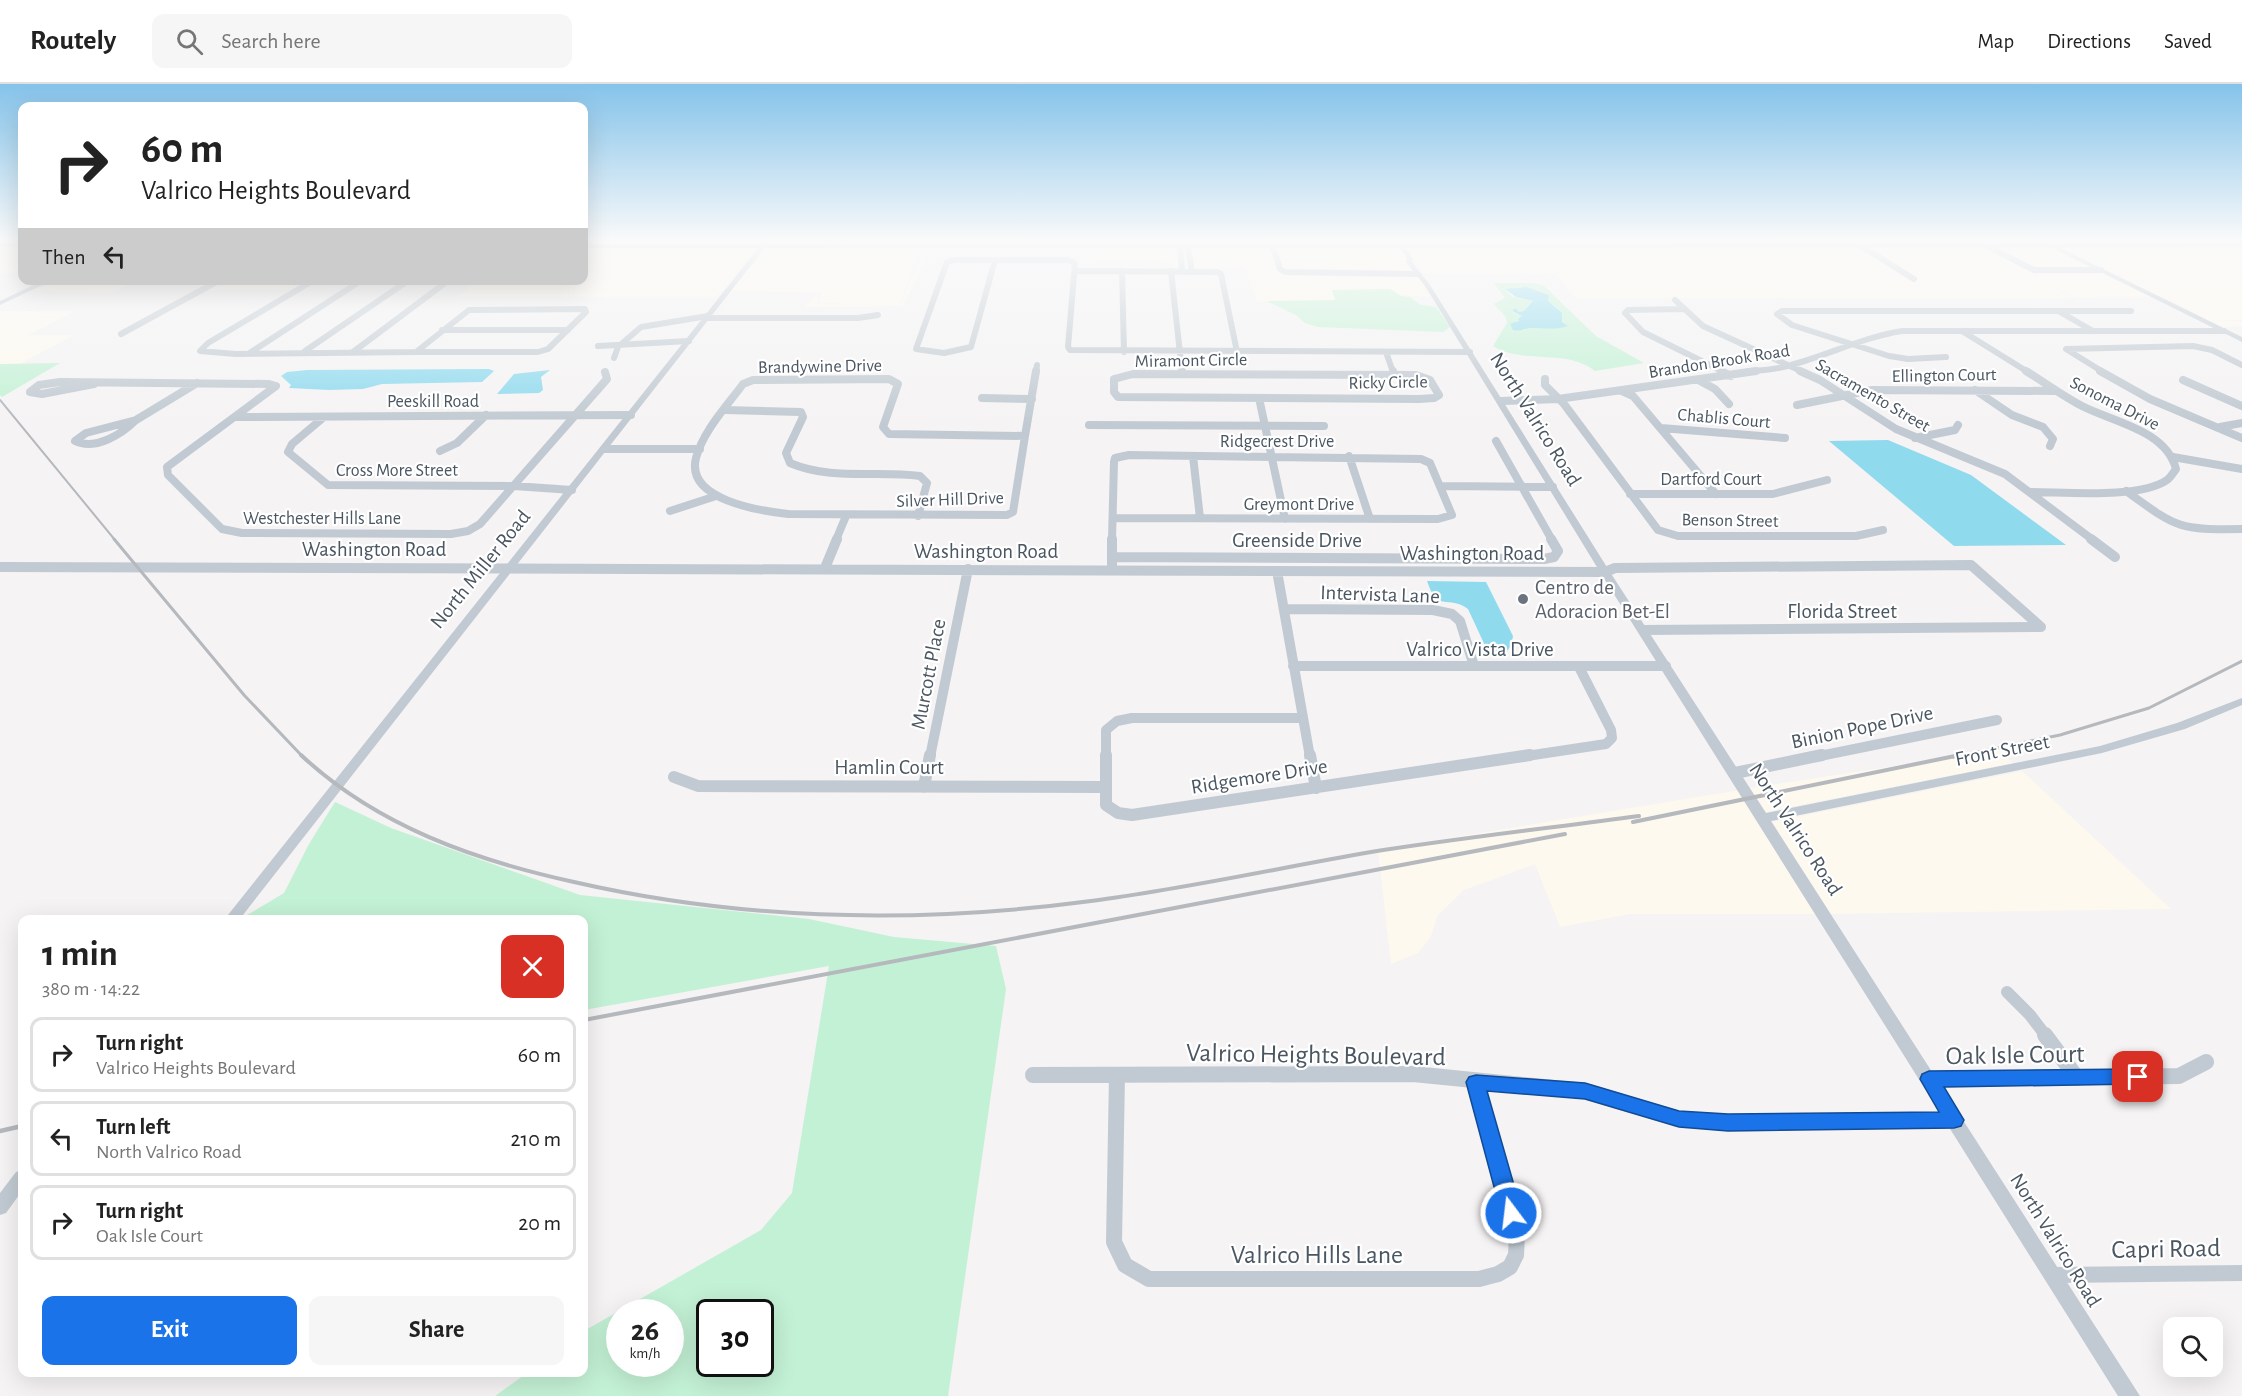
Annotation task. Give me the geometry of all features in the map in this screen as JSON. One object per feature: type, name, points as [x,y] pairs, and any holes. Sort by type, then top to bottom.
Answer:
[{"type":"street","points":[[121,334],[179,302]]},
{"type":"street","points":[[278,302],[200,350],[251,352],[416,352],[542,351],[548,349],[586,312],[585,309],[469,310],[416,352]]},
{"type":"street","points":[[251,352],[328,302]]},
{"type":"street","points":[[303,352],[376,302]]},
{"type":"street","points":[[353,352],[419,302]]},
{"type":"street","name":"North Miller Road","points":[[235,915],[632,415],[719,302]]},
{"type":"street","points":[[933,302],[916,349],[945,352],[960,351],[971,347],[983,302]]},
{"type":"street","points":[[1072,302],[1068,347],[1070,350],[1470,352]]},
{"type":"street","points":[[1123,302],[1124,352]]},
{"type":"street","points":[[1174,302],[1182,374]]},
{"type":"street","points":[[1227,302],[1237,352]]},
{"type":"street","name":"North Valrico Road","points":[[1438,302],[1605,572],[1764,818],[2130,1396]]},
{"type":"street","name":"Sacramento Street","points":[[1677,302],[1702,326],[1820,380],[1841,395],[1915,438],[2005,474],[2115,557]]},
{"type":"street","points":[[2165,302],[2242,340]]},
{"type":"street","points":[[1684,309],[1628,309],[1625,313],[1643,332],[1732,376]]},
{"type":"street","points":[[1946,357],[1908,359],[1889,356],[1792,325],[1777,314],[1782,311],[2131,311]]},
{"type":"street","points":[[2058,312],[2104,337]]},
{"type":"street","points":[[614,358],[621,345],[640,327],[707,317],[858,318],[878,315]]},
{"type":"street","points":[[442,330],[568,330]]},
{"type":"street","name":"Brandon Brook Road","points":[[1501,401],[1558,399],[1700,381],[1790,366],[1852,343],[1881,334],[1902,331],[2224,332]]},
{"type":"street","name":"Sonoma Drive","points":[[1962,331],[2082,406],[2144,433],[2162,445],[2173,457],[2176,469],[2169,479],[2152,486],[2126,491],[2031,492]]},
{"type":"street","points":[[598,346],[689,341]]},
{"type":"street","points":[[2113,342],[2123,347]]},
{"type":"street","points":[[2242,365],[2211,350],[2193,346],[2066,349],[2069,353],[2150,399],[2242,438]]},
{"type":"street","name":"Ricky Circle","points":[[1259,398],[1419,399],[1434,398],[1439,395],[1430,380],[1424,377],[1395,374],[1386,352]]},
{"type":"street","name":"Silver Hill Drive","points":[[846,516],[998,516],[1013,512],[1037,365]]},
{"type":"street","name":"Westchester Hills Lane","points":[[94,384],[42,394],[30,392],[35,387],[50,383],[197,383],[276,386],[170,464],[166,470],[168,475],[222,529],[230,532],[463,532],[477,526],[514,486],[607,379],[605,372]]},
{"type":"street","name":"Miramont Circle","points":[[1259,398],[1118,397],[1114,392],[1114,380],[1121,376],[1182,374],[1395,374]]},
{"type":"street","name":"Brandywine Drive","points":[[846,516],[768,512],[738,505],[717,496],[703,485],[695,474],[695,461],[700,449],[743,384],[753,380],[889,379],[898,384],[883,427],[889,434],[1026,436]]},
{"type":"street","name":"Benson Street","points":[[1545,379],[1545,385],[1564,404],[1658,530],[1678,536],[1856,536],[1883,530]]},
{"type":"street","points":[[2183,380],[2242,406]]},
{"type":"street","points":[[1700,381],[1715,389],[1729,404]]},
{"type":"street","points":[[136,420],[86,434],[75,441],[80,444],[104,441],[197,383]]},
{"type":"street","name":"Ellington Court","points":[[1797,405],[1872,390],[2056,391]]},
{"type":"street","points":[[1975,390],[2012,415],[2043,427],[2053,439],[2050,446]]},
{"type":"street","points":[[1621,391],[1633,396],[1716,494]]},
{"type":"street","points":[[982,398],[1032,399]]},
{"type":"street","points":[[1259,398],[1285,519]]},
{"type":"street","points":[[725,410],[801,412],[803,417],[786,453],[790,463],[802,469],[820,473],[906,474],[925,479],[927,483],[918,516]]},
{"type":"street","points":[[440,451],[457,443],[486,415]]},
{"type":"street","name":"Peeskill Road","points":[[236,417],[632,415]]},
{"type":"street","name":"Cross More Street","points":[[324,417],[292,444],[288,452],[328,484],[574,488]]},
{"type":"street","points":[[2220,427],[2242,423]]},
{"type":"street","name":"Ridgecrest Drive","points":[[1089,425],[1324,426]]},
{"type":"street","points":[[1915,438],[1955,430],[1959,425]]},
{"type":"street","name":"Chablis Court","points":[[1661,428],[1698,429],[1755,438],[1785,438]]},
{"type":"street","points":[[1496,441],[1522,487]]},
{"type":"street","points":[[605,449],[700,449]]},
{"type":"street","name":"Ridgecrest Drive","points":[[1113,518],[1115,458],[1129,455],[1349,456],[1421,459],[1430,463],[1441,486]]},
{"type":"street","points":[[1193,456],[1200,518]]},
{"type":"street","points":[[1349,456],[1370,519]]},
{"type":"street","points":[[2173,457],[2242,469]]},
{"type":"street","name":"Dartford Court","points":[[1630,494],[1773,494],[1827,480]]},
{"type":"street","points":[[1441,486],[1553,487]]},
{"type":"street","name":"Greymont Drive","points":[[1113,518],[1448,518],[1452,515],[1452,511],[1441,486]]},
{"type":"street","name":"Greenside Drive","points":[[1112,557],[1544,559],[1554,557],[1558,551],[1522,487]]},
{"type":"street","points":[[2126,491],[2178,526],[2196,529],[2242,529]]},
{"type":"street","points":[[670,512],[717,496]]},
{"type":"street","points":[[825,568],[846,516]]},
{"type":"street","points":[[1112,570],[1113,518]]},
{"type":"street","name":"Washington Road","points":[[0,567],[968,568],[1605,572],[1615,568],[1971,565],[2041,627]]},
{"type":"street","name":"Murcott Place","points":[[924,787],[968,568]]},
{"type":"street","points":[[1277,571],[1316,788]]},
{"type":"street","name":"Intervista Lane","points":[[1284,609],[1432,610],[1452,614],[1460,621],[1474,666]]},
{"type":"street","name":"Florida Street","points":[[1643,630],[2041,627]]},
{"type":"street","name":"Valrico Vista Drive","points":[[1293,666],[1666,666]]},
{"type":"street","name":"Ridgemore Drive","points":[[1303,718],[1132,718],[1117,721],[1106,730],[1106,805],[1118,813],[1132,815],[1606,744],[1612,738],[1611,730],[1579,667]]},
{"type":"street","name":"Front Street","points":[[1764,818],[2102,749],[2181,726],[2242,701]]},
{"type":"street","name":"Binion Pope Drive","points":[[1735,773],[1997,720]]},
{"type":"street","name":"Hamlin Court","points":[[674,777],[698,786],[1105,787]]},
{"type":"street","points":[[2007,992],[2030,1015],[2077,1078]]},
{"type":"street","name":"Oak Isle Court","points":[[1929,1079],[2179,1076],[2206,1062]]},
{"type":"street","name":"Valrico Heights Boulevard","points":[[1033,1075],[1413,1074],[1585,1091],[1679,1119],[1728,1123],[1954,1120]]},
{"type":"street","name":"Valrico Hills Lane","points":[[1117,1075],[1114,1242],[1125,1265],[1149,1279],[1479,1279],[1500,1275],[1515,1264],[1518,1251],[1517,1234],[1476,1082]]},
{"type":"street","points":[[0,1207],[18,1183]]},
{"type":"street","name":"Capri Road","points":[[2054,1275],[2242,1273]]},
{"type":"shaded area","points":[[809,302],[817,304],[898,305],[819,303],[900,302],[900,305],[901,302],[905,302],[903,306],[805,307]]},
{"type":"shaded area","points":[[2168,302],[2210,321],[2242,321],[2242,326],[2219,327]]},
{"type":"shaded area","points":[[2173,302],[2242,302],[2242,320],[2210,321]]},
{"type":"shaded area","points":[[0,311],[75,311],[28,335],[74,335],[20,364],[0,364]]},
{"type":"shaded area","points":[[2000,750],[2013,763],[1766,812],[1750,788]]},
{"type":"shaded area","points":[[2022,771],[2171,909],[1831,914],[1772,822]]},
{"type":"shaded area","points":[[1740,790],[1818,914],[1630,914],[1560,927],[1535,864],[1464,890],[1438,915],[1430,938],[1418,953],[1391,964],[1378,850]]},
{"type":"green space","points":[[1269,302],[1417,302],[1436,307],[1450,327],[1443,332],[1318,327],[1305,323],[1296,315]]},
{"type":"green space","points":[[1532,302],[1524,311],[1519,312],[1516,308],[1512,312],[1522,316],[1513,327],[1524,330],[1533,327],[1553,328],[1563,323],[1558,309],[1550,302],[1561,302],[1596,336],[1644,363],[1595,371],[1571,360],[1505,352],[1493,346],[1507,323],[1505,316],[1494,304]]},
{"type":"green space","points":[[60,363],[2,397],[0,395],[0,364]]},
{"type":"green space","points":[[335,802],[391,828],[580,895],[809,919],[894,937],[996,946],[1006,989],[948,1396],[495,1396],[521,1377],[588,1377],[588,1329],[606,1318],[606,1377],[684,1377],[684,1299],[640,1299],[761,1230],[792,1193],[829,966],[588,1009],[588,915],[247,915],[284,893],[309,844]]},
{"type":"water","points":[[1532,302],[1549,302],[1562,313],[1562,322],[1568,326],[1513,330],[1510,324],[1519,321],[1518,319],[1522,316],[1512,311],[1516,308],[1519,312],[1524,311]]},
{"type":"water","points":[[489,369],[494,371],[482,382],[382,384],[363,389],[289,388],[291,385],[281,376],[287,372],[307,370]]},
{"type":"water","points":[[550,370],[541,377],[543,390],[539,393],[497,394],[514,374]]},
{"type":"water","points":[[1888,440],[1971,475],[2066,545],[1954,546],[1829,441]]},
{"type":"water","points":[[1427,581],[1486,582],[1513,636],[1511,646],[1505,653],[1488,652],[1468,609],[1435,597]]},
{"type":"railway","points":[[0,400],[115,540]]},
{"type":"railway","points":[[114,539],[244,695],[302,755]]},
{"type":"railway","points":[[1953,757],[2060,735],[2149,708],[2242,661]]},
{"type":"railway","points":[[302,755],[330,780],[394,821],[428,837],[500,863],[638,895],[702,905],[831,915],[961,913],[1091,901],[1371,852],[1639,816]]},
{"type":"railway","points":[[1633,822],[1960,755]]},
{"type":"railway","points":[[588,1019],[1565,834]]},
{"type":"railway","points":[[0,1131],[18,1127]]},
{"type":"place","name":"Centro de Adoracion Bet-El","points":[[1523,599]]},
{"type":"route","points":[[1511,1213],[1476,1082],[1585,1091],[1679,1119],[1728,1123],[1954,1120],[1929,1079],[2138,1077]]}]
